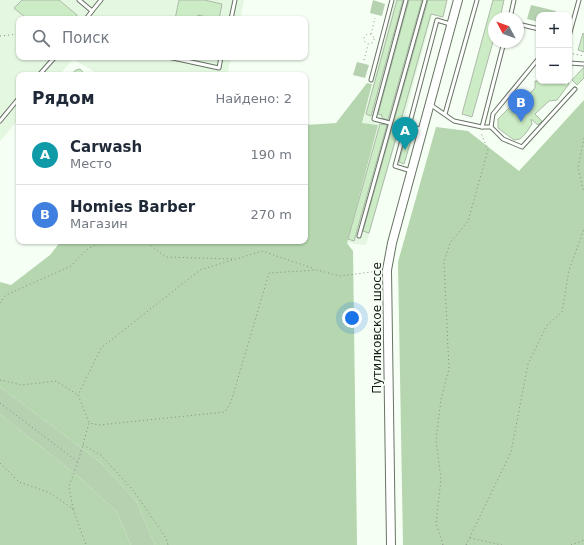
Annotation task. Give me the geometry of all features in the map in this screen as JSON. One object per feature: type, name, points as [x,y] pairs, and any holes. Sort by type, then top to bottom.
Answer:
[{"type":"main road","name":"Путилковское шоссе","points":[[391,545],[387,270],[392,243],[458,0]]},
{"type":"lane","points":[[79,0],[92,11]]},
{"type":"lane","points":[[88,16],[101,0]]},
{"type":"lane","points":[[231,16],[235,0]]},
{"type":"lane","points":[[371,80],[392,0]]},
{"type":"lane","points":[[390,124],[374,119],[406,0]]},
{"type":"lane","points":[[359,236],[425,0]]},
{"type":"lane","points":[[445,114],[477,0]]},
{"type":"lane","points":[[511,12],[514,0]]},
{"type":"lane","points":[[572,25],[579,0]]},
{"type":"lane","points":[[409,126],[437,20],[451,24]]},
{"type":"lane","points":[[524,25],[536,28]]},
{"type":"lane","points":[[482,127],[502,48]]},
{"type":"lane","points":[[42,72],[52,60]]},
{"type":"lane","points":[[182,60],[219,68],[220,60]]},
{"type":"lane","points":[[491,128],[493,114],[536,62]]},
{"type":"lane","points":[[572,63],[584,64]]},
{"type":"lane","points":[[429,104],[454,121],[491,128],[503,139],[522,147],[575,89]]},
{"type":"lane","points":[[0,121],[16,101]]},
{"type":"lane","points":[[0,113],[3,116]]},
{"type":"lane","points":[[411,171],[395,166],[406,125],[422,130]]},
{"type":"path","points":[[371,34],[375,18]]},
{"type":"path","points":[[0,36],[16,34]]},
{"type":"path","points":[[368,44],[365,42],[364,38],[367,34],[371,34]]},
{"type":"path","points":[[368,44],[376,41],[371,34]]},
{"type":"path","points":[[364,60],[368,44]]},
{"type":"path","points":[[572,54],[584,56]]},
{"type":"path","points":[[443,545],[436,523],[441,479],[436,440],[440,399],[449,369],[444,262],[450,243],[468,221],[488,150],[481,133],[482,127]]},
{"type":"path","points":[[584,138],[578,168],[584,192]]},
{"type":"path","points":[[466,545],[511,452],[528,364],[547,325],[562,312],[569,270],[584,231]]},
{"type":"path","points":[[0,303],[6,295],[71,266],[86,250],[97,244]]},
{"type":"path","points":[[148,244],[166,257],[236,259]]},
{"type":"path","points":[[78,395],[101,348],[200,270],[262,251],[317,270],[340,276],[387,270]]},
{"type":"path","points":[[89,423],[99,425],[225,412],[231,402],[269,273],[317,270]]},
{"type":"path","points":[[0,380],[22,385],[56,381],[78,395],[89,423],[78,462],[69,486],[73,509],[83,542],[86,545]]},
{"type":"path","points":[[0,403],[78,462]]},
{"type":"path","points":[[83,445],[101,455],[133,490],[166,538],[168,545]]},
{"type":"path","points":[[0,463],[18,482],[50,493],[73,509]]},
{"type":"path","points":[[469,538],[502,545]]},
{"type":"path","points":[[571,545],[584,540]]},
{"type":"shaded area","points":[[0,0],[244,0],[241,16],[16,16],[16,60],[72,60],[62,72],[16,72],[16,122],[0,141]]},
{"type":"shaded area","points":[[373,0],[385,4],[382,16],[370,13]]},
{"type":"shaded area","points":[[395,0],[436,0],[402,127],[400,127],[366,245],[347,243],[378,125],[362,123]]},
{"type":"shaded area","points":[[531,5],[556,11],[536,12],[536,21],[527,19]]},
{"type":"shaded area","points":[[75,60],[230,60],[228,72],[95,72]]},
{"type":"shaded area","points":[[357,62],[369,65],[365,78],[353,75]]},
{"type":"shaded area","points":[[0,387],[100,462],[136,501],[155,545],[131,545],[117,512],[79,477],[0,414]]},
{"type":"green space","points":[[367,83],[372,84],[362,123],[378,125],[347,243],[353,251],[357,545],[155,545],[136,501],[100,462],[0,387],[0,282],[11,285],[50,255],[59,244],[308,244],[308,125],[336,123]]},
{"type":"green space","points":[[584,100],[584,545],[403,545],[398,262],[436,127],[468,131],[519,171]]},
{"type":"green space","points":[[0,414],[79,477],[117,512],[131,545],[0,545]]},
{"type":"building","points":[[22,0],[59,0],[77,15],[23,16],[14,8]]},
{"type":"building","points":[[179,0],[204,0],[222,4],[220,16],[176,16]]},
{"type":"building","points":[[397,0],[403,0],[371,116],[366,114]]},
{"type":"building","points":[[409,0],[422,0],[388,120],[382,118],[382,115],[378,114]]},
{"type":"building","points":[[428,0],[447,0],[443,17],[431,14],[369,233],[363,231]]},
{"type":"building","points":[[493,0],[504,0],[501,12],[490,12]]},
{"type":"building","points":[[488,18],[488,48],[491,48],[472,117],[462,114]]},
{"type":"building","points":[[583,33],[584,34],[584,52],[578,50]]},
{"type":"building","points":[[584,67],[584,78],[577,85],[572,80]]},
{"type":"building","points":[[80,69],[83,72],[74,72]]},
{"type":"building","points":[[535,81],[536,84],[569,84],[557,100],[549,101],[535,114],[542,121],[538,125],[531,119],[532,124],[526,133],[520,139],[514,140],[498,128],[498,119],[511,106],[518,106],[535,88]]},
{"type":"building","points":[[380,124],[387,125],[354,241],[348,239]]},
{"type":"building","points":[[406,135],[412,137],[404,164],[399,162]]},
{"type":"place","name":"Homies Barber","points":[[521,122]]},
{"type":"place","name":"Carwash","points":[[405,150]]}]
